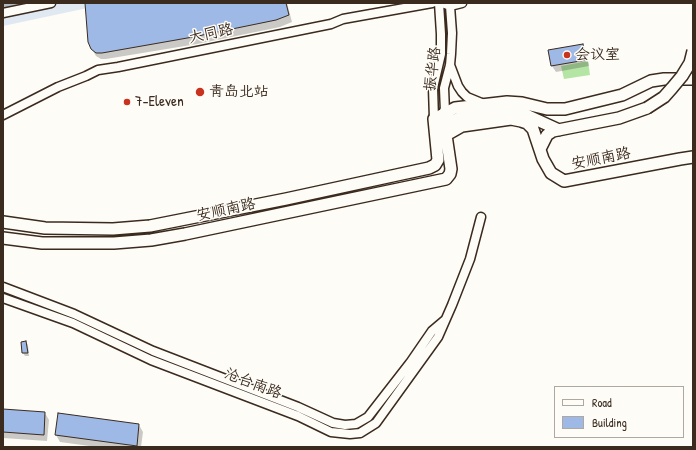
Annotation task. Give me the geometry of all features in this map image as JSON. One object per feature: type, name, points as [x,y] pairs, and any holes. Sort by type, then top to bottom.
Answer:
[{"type":"main road","points":[[540,149],[548,135],[553,131],[619,118],[647,108],[664,97],[682,76],[690,62],[693,51]]},
{"type":"main road","points":[[559,130],[524,114],[509,111],[462,117],[435,137],[434,119],[445,112],[461,107],[507,102],[522,103],[546,109],[565,109],[622,95],[652,81],[664,79],[693,79]]},
{"type":"main road","name":"振华路","points":[[445,112],[451,168],[450,174]]},
{"type":"main road","name":"安顺南路","points":[[446,130],[462,126],[512,119],[527,124],[533,129],[543,159],[551,173],[564,181],[680,158],[693,157]]},
{"type":"main road","name":"安顺南路","points":[[3,222],[44,228],[113,228],[150,226],[429,168],[435,165],[438,160],[435,137]]},
{"type":"main road","points":[[680,158],[693,168]]},
{"type":"main road","name":"安顺南路","points":[[3,238],[42,243],[114,243],[151,240],[446,179],[450,174]]},
{"type":"street","points":[[3,13],[51,3]]},
{"type":"street","name":"大同路","points":[[3,115],[58,87],[98,70],[331,24],[343,19],[432,3]]},
{"type":"street","name":"振华路","points":[[434,119],[433,88],[441,54],[439,3]]},
{"type":"street","points":[[446,4],[462,3]]},
{"type":"street","name":"振华路","points":[[445,112],[444,88],[450,65],[452,33],[446,4]]},
{"type":"street","points":[[450,65],[458,86],[462,92],[467,97],[484,104]]},
{"type":"street","name":"沧台南路","points":[[3,298],[73,323],[151,360],[298,416],[331,432],[350,434],[360,433],[376,424],[438,337],[470,259],[481,217]]},
{"type":"street","name":"沧台南路","points":[[3,287],[74,314],[153,351],[298,407],[333,423],[345,425],[356,424],[368,417],[410,363],[432,331],[447,318]]},
{"type":"shaded area","points":[[3,3],[111,3],[3,26]]},
{"type":"green space","points":[[588,61],[590,75],[564,79],[561,66]]},
{"type":"building","points":[[85,3],[286,3],[289,15],[276,20],[193,37],[96,53],[91,49],[88,42]]},
{"type":"building","name":"会议室","points":[[583,44],[586,60],[551,66],[548,50]]},
{"type":"building","points":[[26,341],[28,353],[22,353],[21,342]]},
{"type":"building","points":[[3,409],[45,412],[44,435],[3,432]]},
{"type":"building","points":[[58,413],[139,424],[137,446],[55,435]]},
{"type":"place","name":"会议室","points":[[567,55]]},
{"type":"place","name":"青岛北站","points":[[200,92]]},
{"type":"place","name":"7-Eleven","points":[[127,102]]}]
